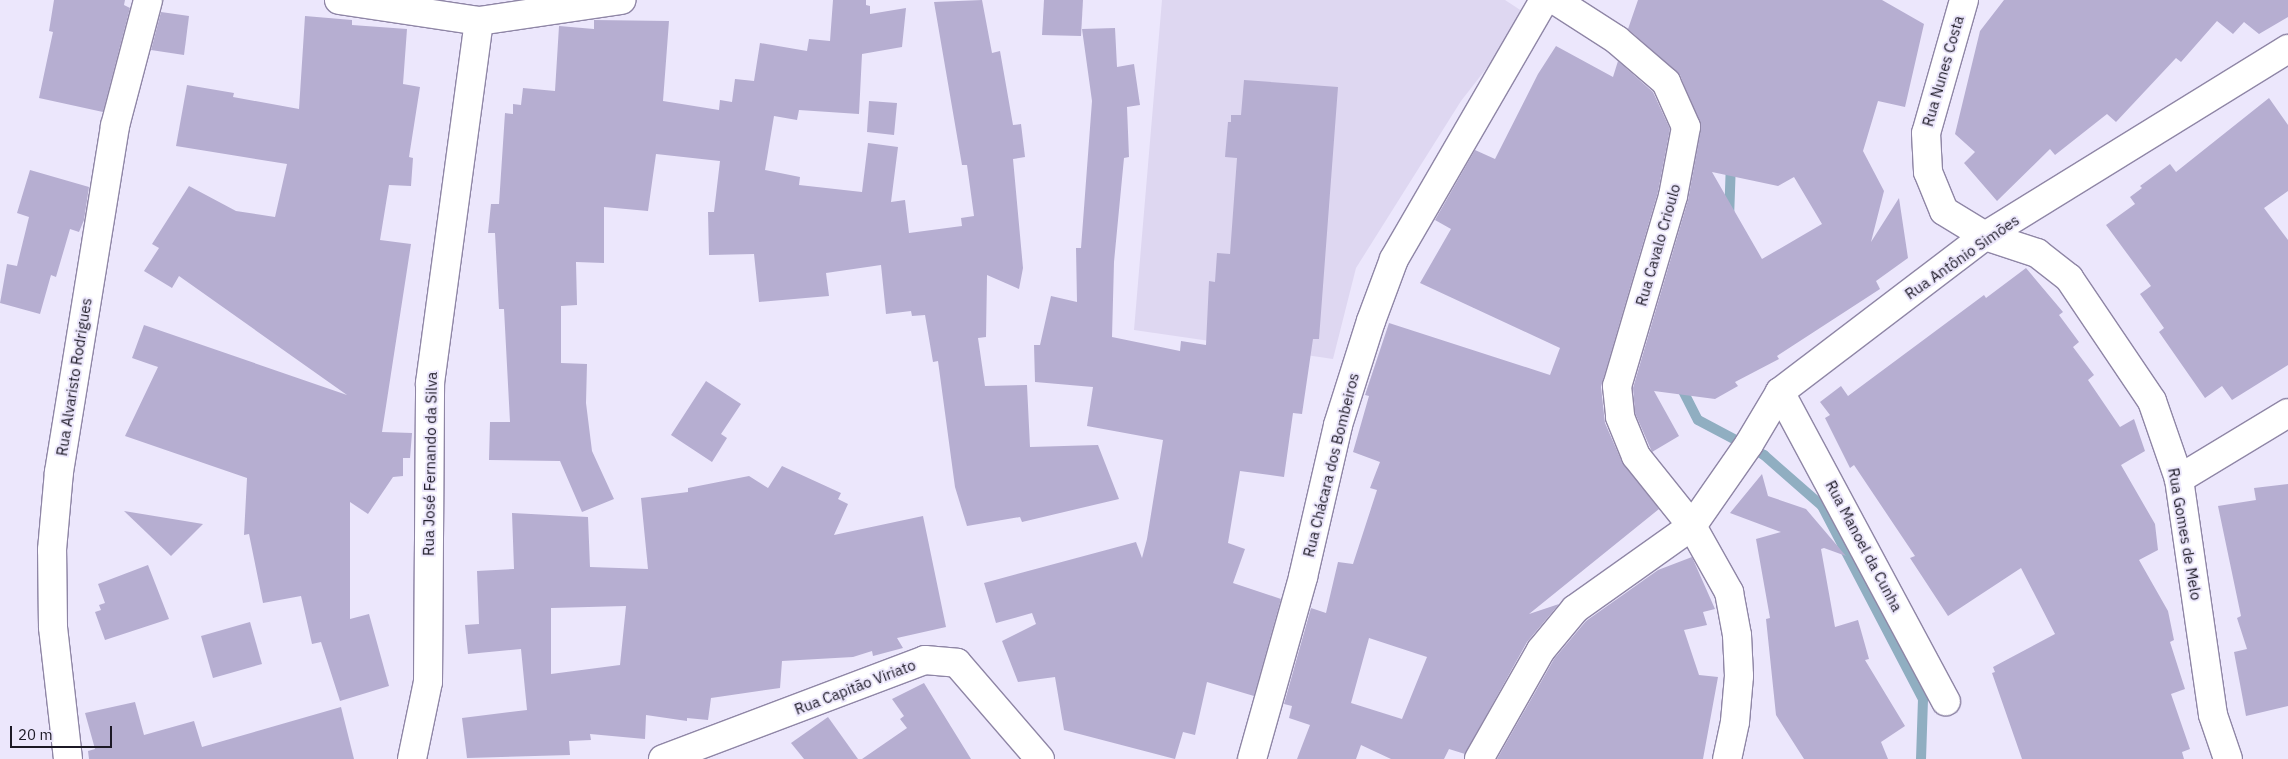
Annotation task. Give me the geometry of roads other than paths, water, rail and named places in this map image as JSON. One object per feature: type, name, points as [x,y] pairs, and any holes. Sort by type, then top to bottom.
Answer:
[{"type":"street","name":"Rua Alvaristo Rodrigues","points":[[68,759],[53,627],[52,550],[59,472],[116,126],[148,0]]},
{"type":"street","points":[[339,0],[479,21],[621,0]]},
{"type":"street","name":"Rua Chácara dos Bombeiros","points":[[1252,759],[1303,577],[1338,425],[1370,320],[1394,260],[1544,0]]},
{"type":"street","name":"Rua Cavalo Crioulo","points":[[1555,0],[1618,40],[1666,82],[1686,127],[1673,196],[1617,386],[1620,417],[1636,456],[1692,526],[1729,592],[1738,635],[1735,722],[1727,759]]},
{"type":"street","name":"Rua Nunes Costa","points":[[1964,0],[1926,133],[1928,172],[1944,211],[1985,236]]},
{"type":"street","name":"Rua José Fernando da Silva","points":[[412,759],[428,682],[430,383],[479,21]]},
{"type":"street","name":"Rua Antônio Simões","points":[[1479,759],[1541,650],[1575,609],[1692,526],[1749,444],[1780,392],[1985,236],[2288,49]]},
{"type":"street","name":"Rua Gomes de Melo","points":[[1985,236],[2037,252],[2069,278],[2152,401],[2179,479],[2213,715],[2228,759]]},
{"type":"street","name":"Rua Manoel da Cunha","points":[[1780,392],[1858,533],[1946,701]]},
{"type":"street","points":[[2179,479],[2288,413]]},
{"type":"street","name":"Rua Capitão Viriato","points":[[664,759],[925,660],[957,663],[1040,759]]},
{"type":"waterway","points":[[1729,219],[1731,163]]},
{"type":"waterway","points":[[1680,385],[1698,420],[1764,455],[1822,506],[1923,699],[1921,759]]}]
